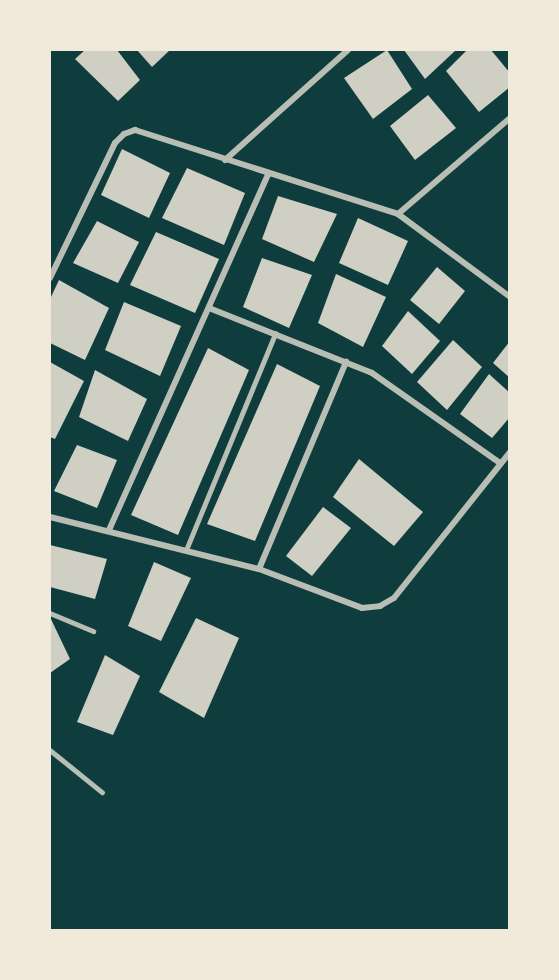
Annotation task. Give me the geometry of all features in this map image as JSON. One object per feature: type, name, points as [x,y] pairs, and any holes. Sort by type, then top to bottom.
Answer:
[{"type":"street","points":[[225,160],[348,50]]},
{"type":"street","points":[[398,214],[510,118]]},
{"type":"street","points":[[50,278],[115,143],[124,134],[135,130],[398,214],[510,297]]},
{"type":"street","points":[[109,530],[268,174]]},
{"type":"street","points":[[209,308],[372,373],[397,388],[500,463]]},
{"type":"street","points":[[259,569],[346,363]]},
{"type":"street","points":[[50,517],[259,569],[362,608],[380,606],[394,598],[510,452]]},
{"type":"lane","points":[[186,550],[275,334]]},
{"type":"lane","points":[[50,613],[93,631]]},
{"type":"lane","points":[[50,750],[102,792]]},
{"type":"building","points":[[85,50],[117,50],[140,80],[118,101],[75,59]]},
{"type":"building","points":[[137,50],[170,50],[152,67]]},
{"type":"building","points":[[387,50],[412,89],[373,119],[344,78]]},
{"type":"building","points":[[404,50],[456,50],[425,79]]},
{"type":"building","points":[[467,50],[491,50],[510,73],[510,87],[479,112],[446,71]]},
{"type":"building","points":[[428,95],[456,128],[415,160],[390,126]]},
{"type":"building","points":[[122,149],[170,173],[149,218],[101,195]]},
{"type":"building","points":[[187,168],[245,193],[224,245],[162,218]]},
{"type":"building","points":[[278,196],[337,214],[314,262],[262,239]]},
{"type":"building","points":[[358,218],[408,241],[388,285],[339,263]]},
{"type":"building","points":[[97,221],[139,242],[118,283],[73,263]]},
{"type":"building","points":[[156,232],[219,259],[195,313],[130,285]]},
{"type":"building","points":[[262,258],[312,275],[289,328],[243,307]]},
{"type":"building","points":[[437,267],[465,291],[439,324],[410,300]]},
{"type":"building","points":[[336,274],[386,297],[363,347],[318,323]]},
{"type":"building","points":[[59,280],[109,308],[85,360],[50,343],[50,299]]},
{"type":"building","points":[[124,302],[181,326],[160,376],[105,350]]},
{"type":"building","points":[[408,311],[440,341],[412,374],[382,346]]},
{"type":"building","points":[[453,340],[482,367],[447,410],[417,382]]},
{"type":"building","points":[[510,341],[510,378],[493,363]]},
{"type":"building","points":[[208,348],[249,370],[178,535],[131,515]]},
{"type":"building","points":[[50,362],[84,381],[55,439],[50,437]]},
{"type":"building","points":[[277,364],[320,386],[255,541],[207,524]]},
{"type":"building","points":[[95,370],[147,399],[128,441],[79,417]]},
{"type":"building","points":[[489,374],[510,393],[510,417],[492,438],[460,414]]},
{"type":"building","points":[[77,445],[117,460],[97,508],[54,491]]},
{"type":"building","points":[[359,459],[423,512],[394,546],[333,497]]},
{"type":"building","points":[[323,507],[351,528],[312,576],[286,556]]},
{"type":"building","points":[[50,545],[107,559],[95,599],[50,587]]},
{"type":"building","points":[[154,562],[191,578],[161,641],[128,626]]},
{"type":"building","points":[[50,617],[70,659],[50,673]]},
{"type":"building","points":[[196,618],[239,638],[204,718],[159,692]]},
{"type":"building","points":[[105,655],[140,676],[113,735],[77,722]]}]
